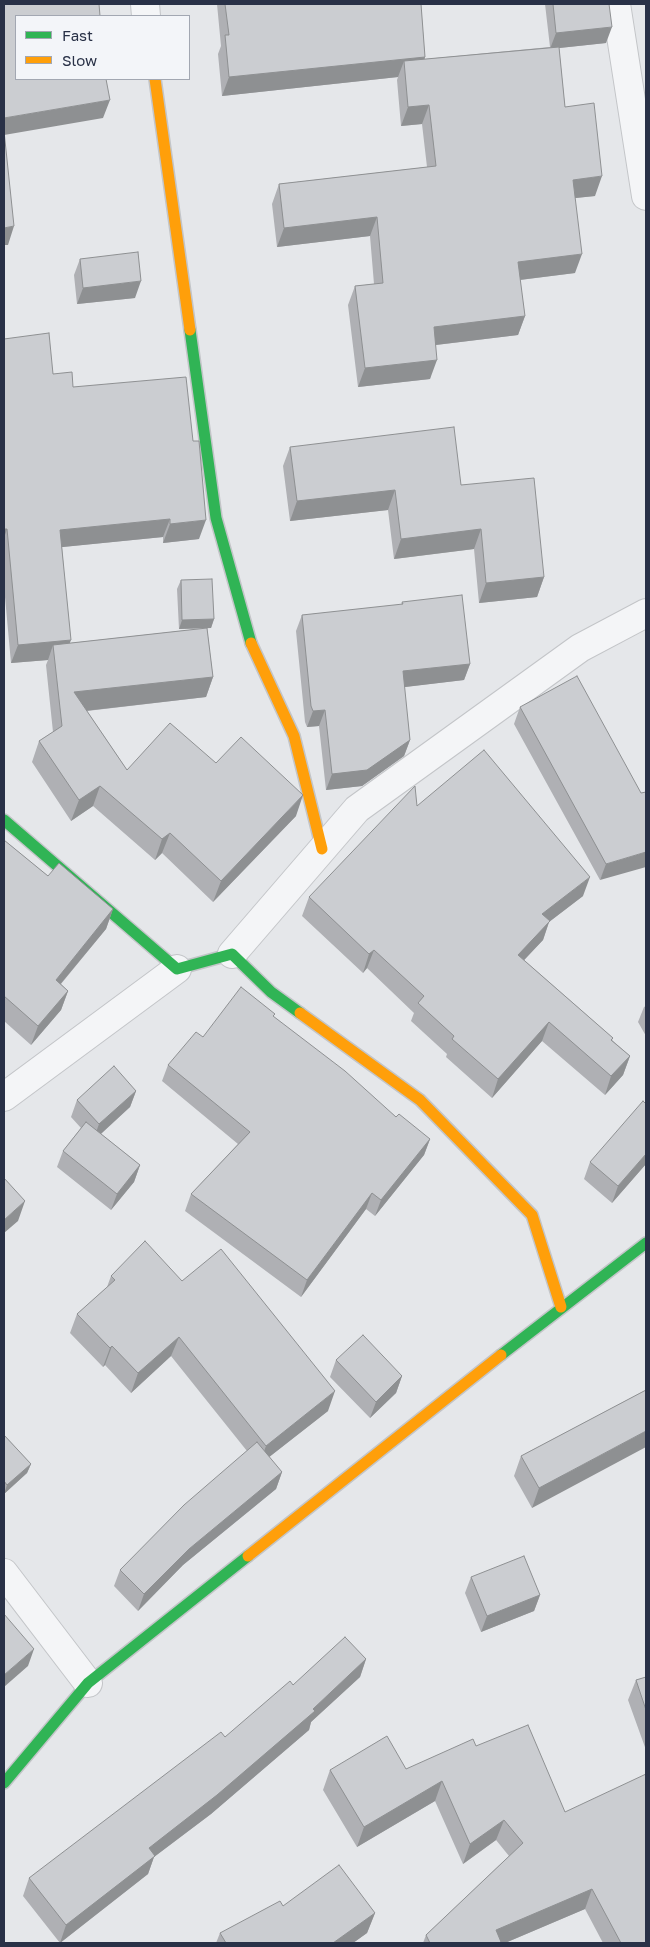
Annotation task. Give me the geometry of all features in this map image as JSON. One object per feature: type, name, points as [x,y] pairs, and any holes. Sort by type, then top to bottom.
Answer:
[{"type":"street","points":[[616,4],[646,196]]},
{"type":"street","points":[[155,80],[216,518],[252,646],[294,736],[322,849]]},
{"type":"street","points":[[4,1097],[177,969],[232,954],[357,809],[580,648],[646,613]]},
{"type":"street","points":[[4,820],[177,969]]},
{"type":"street","points":[[232,954],[271,992],[420,1100],[532,1215],[561,1307]]},
{"type":"street","points":[[4,1783],[88,1683],[561,1307],[646,1243]]},
{"type":"street","points":[[4,1574],[88,1683]]},
{"type":"building","points":[[4,4],[99,4],[100,15],[15,15],[15,80],[106,80],[110,100],[4,118]]},
{"type":"building","points":[[225,4],[421,4],[425,57],[229,77],[225,35],[229,35]]},
{"type":"building","points":[[553,4],[609,4],[612,27],[556,33]]},
{"type":"building","points":[[559,47],[565,107],[594,103],[602,176],[573,180],[582,254],[518,262],[525,316],[434,327],[437,360],[365,368],[355,286],[383,283],[377,217],[284,228],[279,184],[436,166],[429,105],[408,107],[404,61]]},
{"type":"building","points":[[4,131],[14,226],[4,228]]},
{"type":"building","points":[[138,252],[141,281],[83,288],[80,259]]},
{"type":"building","points":[[49,333],[53,374],[72,372],[73,387],[186,377],[193,441],[199,441],[206,520],[170,524],[170,519],[60,530],[71,640],[18,645],[7,529],[4,529],[4,339]]},
{"type":"building","points":[[454,427],[461,485],[534,478],[544,577],[486,583],[481,529],[401,539],[395,490],[297,501],[290,447]]},
{"type":"building","points":[[212,579],[214,619],[182,620],[181,580]]},
{"type":"building","points":[[462,595],[470,664],[403,671],[410,740],[367,770],[332,774],[325,710],[313,711],[311,706],[302,615],[403,604],[402,602]]},
{"type":"building","points":[[207,628],[213,677],[74,692],[127,770],[170,723],[216,763],[241,737],[303,795],[221,881],[170,833],[162,839],[100,786],[79,800],[39,741],[62,726],[53,645]]},
{"type":"building","points":[[577,676],[641,793],[646,792],[646,852],[606,864],[520,707]]},
{"type":"building","points":[[484,750],[590,877],[542,914],[550,921],[518,955],[613,1038],[611,1040],[630,1056],[611,1076],[549,1022],[498,1079],[452,1039],[454,1036],[418,1003],[424,996],[374,950],[369,954],[309,897],[415,786],[417,806]]},
{"type":"building","points":[[4,840],[48,876],[59,863],[113,909],[56,980],[68,991],[38,1026],[4,996]]},
{"type":"building","points":[[241,987],[275,1014],[273,1016],[345,1071],[396,1117],[399,1114],[430,1139],[381,1200],[372,1193],[307,1280],[191,1194],[250,1132],[168,1065],[196,1032],[203,1037]]},
{"type":"building","points":[[114,1066],[136,1091],[99,1124],[77,1100]]},
{"type":"building","points":[[643,1101],[646,1104],[646,1154],[618,1186],[590,1162]]},
{"type":"building","points":[[86,1122],[140,1165],[117,1194],[63,1151]]},
{"type":"building","points":[[4,1178],[25,1201],[4,1220]]},
{"type":"building","points":[[145,1241],[182,1281],[221,1249],[335,1391],[266,1446],[179,1337],[138,1373],[77,1314],[115,1280],[111,1276]]},
{"type":"building","points":[[363,1335],[402,1376],[376,1402],[336,1360]]},
{"type":"building","points":[[646,1390],[646,1431],[539,1488],[521,1456]]},
{"type":"building","points":[[4,1435],[31,1464],[7,1485],[4,1481]]},
{"type":"building","points":[[257,1442],[282,1472],[189,1549],[144,1594],[120,1570],[184,1505]]},
{"type":"building","points":[[524,1556],[540,1595],[487,1616],[471,1577]]},
{"type":"building","points":[[4,1614],[34,1649],[4,1675]]},
{"type":"building","points":[[345,1637],[366,1659],[313,1709],[315,1711],[217,1795],[149,1848],[155,1856],[66,1925],[29,1878],[221,1732],[225,1737],[290,1681],[293,1685]]},
{"type":"building","points":[[646,1677],[646,1710],[636,1680]]},
{"type":"building","points":[[528,1725],[565,1812],[646,1774],[646,1943],[621,1943],[592,1889],[496,1930],[501,1942],[499,1943],[430,1943],[426,1935],[523,1843],[504,1820],[470,1844],[442,1781],[364,1827],[330,1770],[387,1736],[406,1769],[473,1739],[476,1746]]},
{"type":"building","points":[[339,1865],[375,1913],[333,1943],[226,1943],[220,1933],[280,1901],[283,1906]]},
{"type":"traffic: fast","points":[[190,330],[216,518],[251,643]]},
{"type":"traffic: fast","points":[[4,820],[177,969],[232,954],[271,992],[300,1013]]},
{"type":"traffic: fast","points":[[501,1355],[646,1243]]},
{"type":"traffic: fast","points":[[4,1783],[88,1683],[248,1556]]},
{"type":"traffic: slow","points":[[155,80],[190,330]]},
{"type":"traffic: slow","points":[[251,643],[294,736],[322,849]]},
{"type":"traffic: slow","points":[[300,1013],[420,1100],[532,1215],[561,1307]]},
{"type":"traffic: slow","points":[[248,1556],[501,1355]]}]
